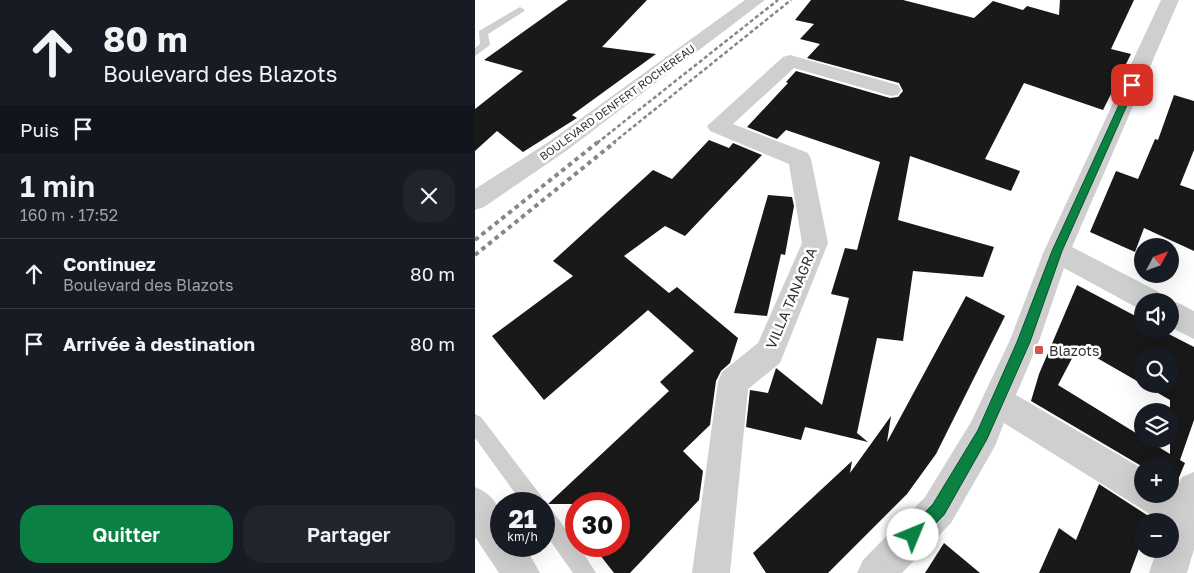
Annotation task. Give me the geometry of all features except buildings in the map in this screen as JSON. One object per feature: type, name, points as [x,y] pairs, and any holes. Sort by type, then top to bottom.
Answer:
[{"type":"street","name":"BOULEVARD DENFERT ROCHEREAU","points":[[475,201],[558,146],[756,0]]},
{"type":"street","points":[[876,573],[938,510],[983,434],[1023,342],[1057,251],[1170,0]]},
{"type":"street","name":"VILLA TANAGRA","points":[[711,573],[733,382],[769,353],[815,243],[800,160],[718,126],[790,61],[891,90]]},
{"type":"street","points":[[1057,251],[1134,293]]},
{"type":"street","points":[[1179,318],[1194,326]]},
{"type":"street","points":[[997,401],[1134,484]]},
{"type":"street","points":[[1168,573],[1190,503]]},
{"type":"street","points":[[475,505],[490,527]]},
{"type":"street","points":[[510,557],[521,573]]},
{"type":"lane","points":[[475,52],[485,46],[479,34],[520,10]]},
{"type":"lane","points":[[475,423],[526,492]]},
{"type":"lane","points":[[555,531],[586,573]]},
{"type":"railway","points":[[597,143],[778,0]]},
{"type":"railway","points":[[613,143],[791,0]]},
{"type":"railway","points":[[475,240],[598,142]]},
{"type":"railway","points":[[475,255],[615,142]]},
{"type":"place","name":"Blazots","points":[[1039,350]]},
{"type":"route","points":[[913,535],[938,510],[983,434],[1023,342],[1057,251],[1132,85]]}]
